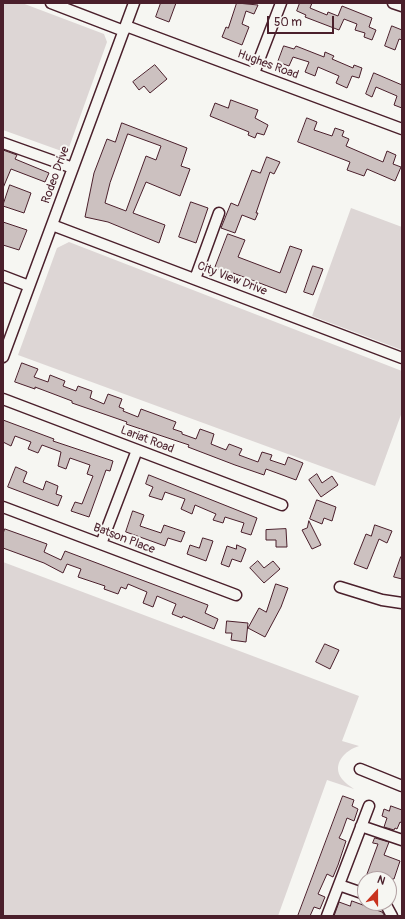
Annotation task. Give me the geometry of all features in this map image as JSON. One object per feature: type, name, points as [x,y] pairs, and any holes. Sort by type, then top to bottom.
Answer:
[{"type":"street","name":"Hughes Road","points":[[51,3],[254,73],[402,128]]},
{"type":"street","name":"Rodeo Drive","points":[[3,357],[5,345],[29,286],[134,3]]},
{"type":"street","points":[[254,73],[281,3]]},
{"type":"street","points":[[393,3],[402,6]]},
{"type":"street","points":[[3,143],[73,168]]},
{"type":"street","points":[[195,279],[219,213]]},
{"type":"street","name":"City View Drive","points":[[52,225],[402,358]]},
{"type":"street","points":[[3,276],[29,286]]},
{"type":"street","name":"Lariat Road","points":[[3,399],[282,505]]},
{"type":"street","points":[[102,544],[137,450]]},
{"type":"street","name":"Batson Place","points":[[3,507],[236,595]]},
{"type":"street","points":[[340,587],[382,600],[402,602]]},
{"type":"street","points":[[360,770],[402,786]]},
{"type":"street","points":[[328,916],[369,806]]},
{"type":"street","points":[[361,826],[402,840]]},
{"type":"street","points":[[340,885],[357,891]]},
{"type":"shaded area","points":[[3,3],[22,3],[104,34],[107,42],[67,153],[3,130]]},
{"type":"shaded area","points":[[351,208],[402,227],[402,350],[312,316]]},
{"type":"shaded area","points":[[69,242],[402,371],[402,412],[375,486],[18,355],[57,248]]},
{"type":"shaded area","points":[[3,562],[359,696],[342,741],[359,746],[349,751],[341,759],[338,768],[342,779],[354,789],[327,780],[278,916],[3,916]]},
{"type":"building","points":[[161,3],[176,3],[169,22],[156,17]]},
{"type":"building","points":[[237,3],[258,5],[254,14],[246,11],[242,24],[249,27],[242,45],[222,37],[226,27],[228,28]]},
{"type":"building","points":[[300,3],[312,3],[310,8],[327,15],[328,12],[338,16],[342,6],[372,18],[369,27],[376,30],[372,40],[364,37],[365,33],[355,30],[357,24],[344,19],[339,30],[305,17],[306,15],[297,11]]},
{"type":"building","points":[[392,26],[402,30],[402,40],[399,39],[395,50],[385,46]]},
{"type":"building","points":[[284,46],[294,49],[296,46],[324,57],[325,52],[334,56],[332,59],[353,68],[354,65],[362,68],[359,78],[352,76],[347,88],[336,83],[339,76],[318,67],[315,76],[305,72],[309,62],[293,57],[289,66],[278,62]]},
{"type":"building","points":[[155,65],[167,79],[150,93],[144,86],[139,90],[133,82]]},
{"type":"building","points":[[374,73],[402,85],[402,108],[394,105],[397,96],[376,87],[372,97],[366,94]]},
{"type":"building","points":[[231,100],[258,110],[255,118],[268,125],[264,135],[257,133],[255,138],[248,135],[249,132],[210,116],[215,103],[228,108]]},
{"type":"building","points":[[307,118],[317,122],[314,130],[332,136],[335,128],[344,131],[342,136],[349,139],[346,146],[383,162],[387,151],[396,155],[393,164],[401,167],[395,181],[367,169],[364,176],[347,170],[350,162],[298,142]]},
{"type":"building","points":[[122,123],[187,148],[181,166],[190,169],[180,196],[146,182],[133,213],[165,225],[159,243],[108,222],[85,217],[94,173],[107,139],[115,142]],"holes":[[[128,134],[161,146],[156,160],[146,156],[126,211],[105,203],[110,183]]]},
{"type":"building","points":[[3,150],[17,155],[15,159],[49,173],[45,182],[11,169],[3,188]]},
{"type":"building","points":[[267,157],[280,162],[274,174],[270,172],[255,220],[242,215],[235,233],[221,228],[231,203],[238,206],[252,170],[260,173]]},
{"type":"building","points":[[10,185],[31,193],[24,213],[3,206]]},
{"type":"building","points":[[191,202],[208,208],[196,243],[179,237]]},
{"type":"building","points":[[3,222],[27,230],[19,250],[3,245]]},
{"type":"building","points":[[228,234],[245,240],[238,257],[280,273],[290,246],[302,250],[286,293],[233,273],[232,275],[215,268]]},
{"type":"building","points":[[313,266],[323,269],[313,295],[304,292]]},
{"type":"building","points":[[22,363],[38,369],[34,377],[48,382],[50,375],[65,381],[63,386],[76,391],[78,386],[92,391],[90,398],[104,404],[108,394],[122,399],[119,407],[124,409],[123,411],[138,417],[141,409],[176,422],[173,429],[182,432],[182,434],[196,439],[200,429],[214,434],[211,444],[226,450],[229,444],[242,449],[239,455],[258,462],[262,452],[272,455],[270,460],[285,465],[288,457],[303,463],[296,480],[266,469],[264,475],[235,465],[188,447],[189,445],[126,424],[127,422],[72,403],[72,401],[35,387],[35,389],[15,382]]},
{"type":"building","points":[[3,420],[54,439],[53,441],[113,461],[110,471],[106,470],[89,517],[71,511],[75,502],[82,504],[93,476],[87,474],[90,465],[70,458],[66,469],[58,466],[61,452],[42,445],[38,453],[28,449],[31,442],[15,436],[11,446],[3,442]]},
{"type":"building","points":[[16,467],[27,472],[23,482],[43,490],[46,481],[58,486],[56,494],[62,496],[58,506],[8,487]]},
{"type":"building","points":[[317,474],[322,483],[332,476],[338,485],[321,497],[309,480]]},
{"type":"building","points":[[149,475],[257,518],[251,535],[241,532],[244,523],[225,517],[223,523],[213,520],[216,514],[195,505],[192,514],[181,509],[185,499],[165,492],[162,500],[149,496],[153,487],[146,484]]},
{"type":"building","points":[[317,500],[336,507],[332,521],[324,518],[322,524],[310,519]]},
{"type":"building","points":[[133,511],[144,515],[140,526],[161,533],[164,525],[185,532],[181,542],[168,538],[165,546],[126,532]]},
{"type":"building","points":[[309,521],[321,545],[312,549],[302,530],[307,528]]},
{"type":"building","points":[[375,525],[392,531],[387,543],[379,539],[367,569],[354,564],[366,534],[371,536]]},
{"type":"building","points":[[5,529],[47,544],[44,552],[61,560],[65,551],[208,605],[205,613],[218,619],[214,629],[183,616],[182,618],[172,614],[176,604],[157,596],[153,607],[143,603],[147,592],[128,584],[126,589],[121,587],[118,594],[104,589],[105,586],[78,577],[81,569],[67,564],[63,573],[44,563],[3,548],[3,534]]},
{"type":"building","points":[[286,529],[287,547],[276,547],[276,540],[266,540],[266,530]]},
{"type":"building","points":[[203,538],[213,541],[206,561],[187,554],[190,545],[199,548]]},
{"type":"building","points":[[237,545],[246,549],[241,562],[232,559],[229,567],[221,564],[227,546],[236,549]]},
{"type":"building","points":[[401,557],[402,558],[402,579],[394,577]]},
{"type":"building","points":[[258,561],[264,568],[273,561],[280,569],[264,583],[250,568]]},
{"type":"building","points":[[276,584],[288,588],[281,607],[265,637],[248,628],[259,608],[266,612]]},
{"type":"building","points":[[227,621],[248,623],[246,642],[231,640],[232,633],[226,633]]},
{"type":"building","points":[[325,644],[339,650],[330,669],[316,662]]},
{"type":"building","points":[[343,796],[354,800],[352,806],[358,809],[354,821],[347,818],[339,838],[346,841],[338,865],[333,877],[327,874],[318,894],[325,897],[320,909],[314,907],[310,916],[298,916]]},
{"type":"building","points":[[391,806],[402,810],[402,823],[400,822],[397,829],[395,828],[394,830],[384,827],[387,818],[382,816],[384,809],[389,811]]},
{"type":"building","points":[[375,838],[389,842],[384,855],[400,861],[397,871],[368,871],[378,844],[373,843]]},
{"type":"building","points":[[352,901],[357,903],[357,911],[379,911],[385,916],[334,916],[339,902],[350,906]]}]
